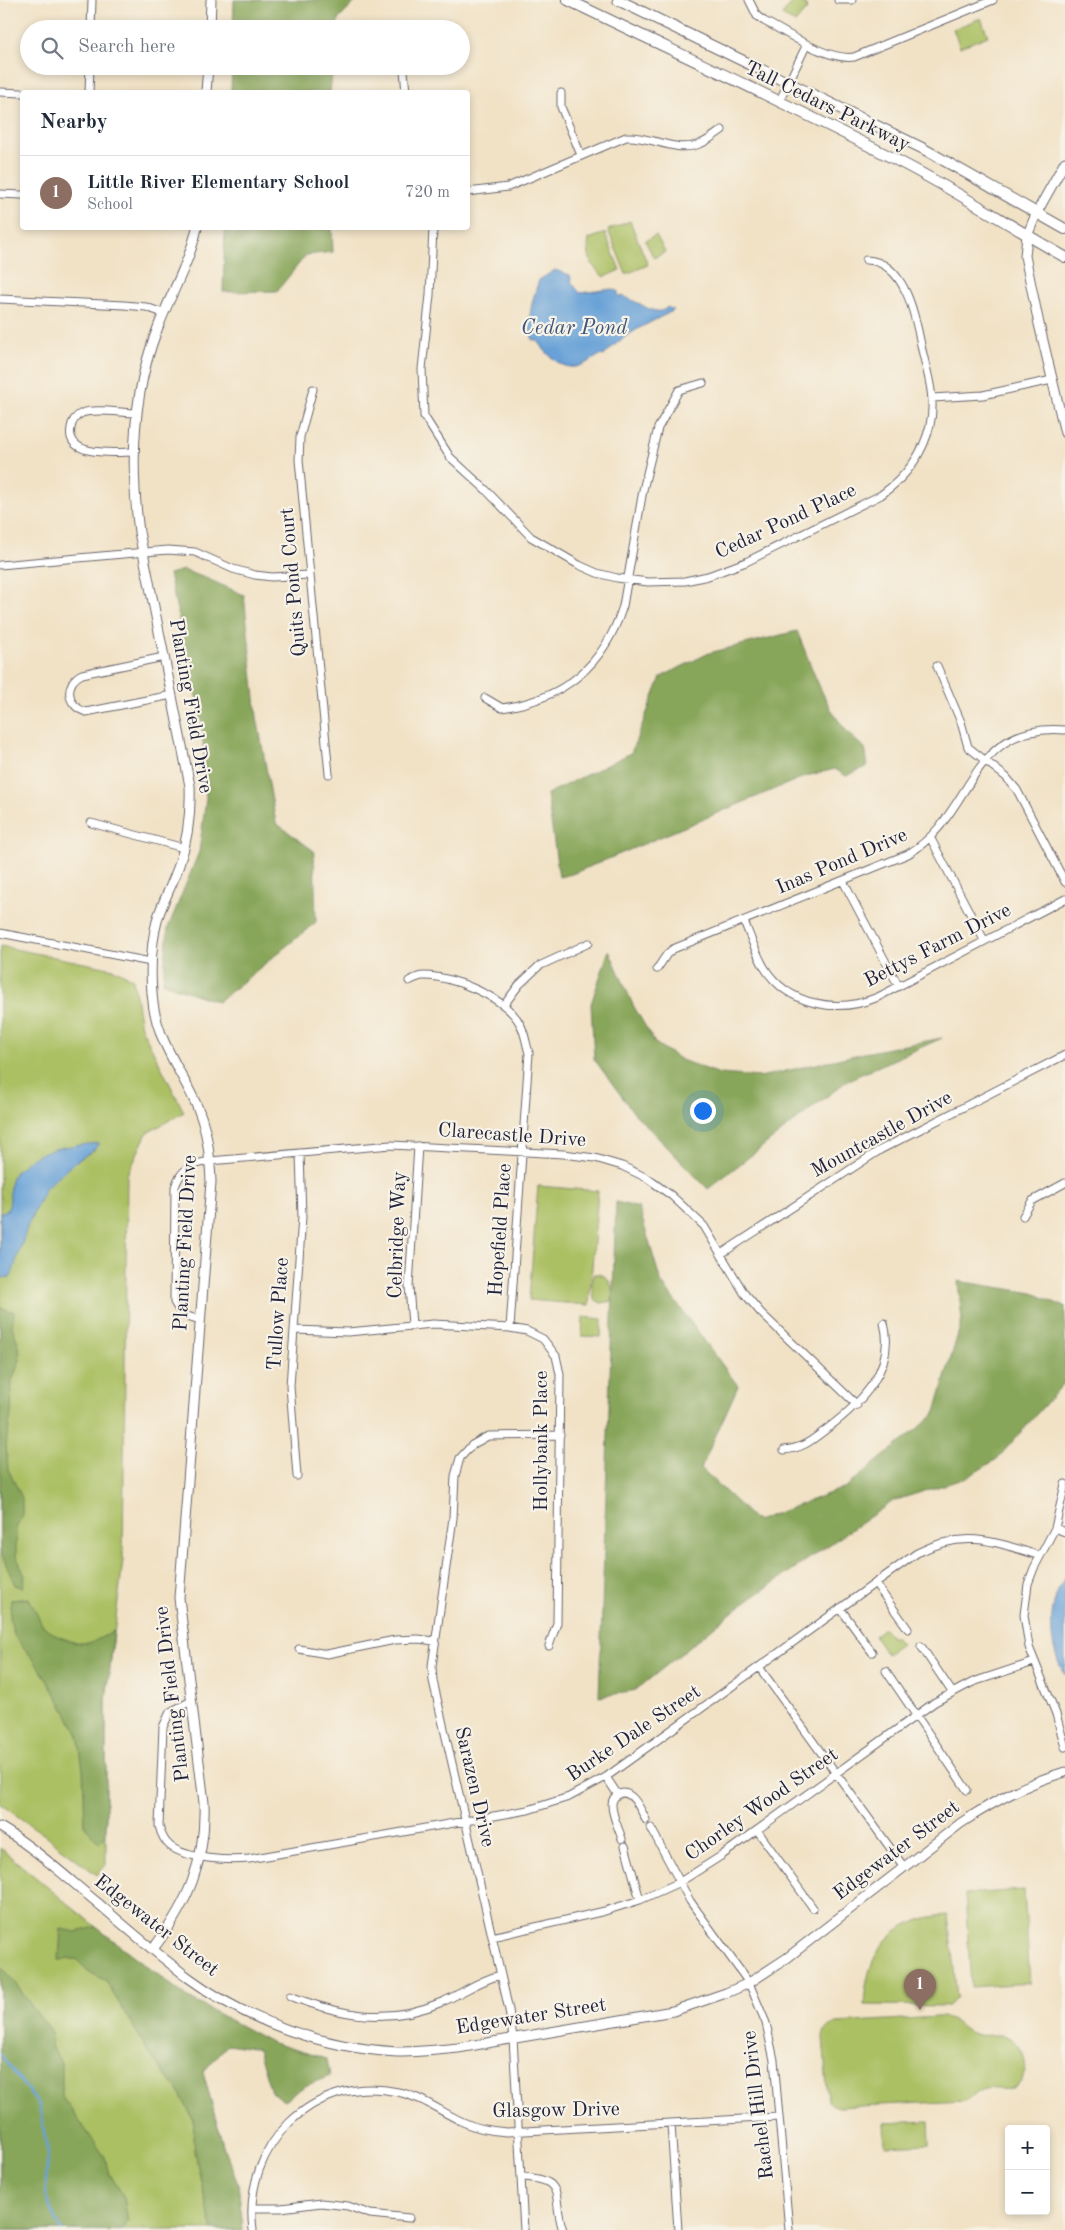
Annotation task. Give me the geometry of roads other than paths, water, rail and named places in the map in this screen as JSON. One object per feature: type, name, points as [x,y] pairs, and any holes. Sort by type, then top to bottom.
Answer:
[{"type":"main road","name":"Tall Cedars Parkway","points":[[568,0],[779,102],[940,183],[1027,236],[1065,256]]},
{"type":"main road","name":"Tall Cedars Parkway","points":[[618,0],[922,148],[1065,229]]},
{"type":"street","points":[[91,20],[92,0]]},
{"type":"street","points":[[210,20],[211,0]]},
{"type":"street","points":[[749,0],[758,16],[807,44],[837,57],[854,57],[993,0]]},
{"type":"street","points":[[838,0],[852,0]]},
{"type":"street","points":[[779,102],[807,44]]},
{"type":"street","points":[[89,90],[90,75]]},
{"type":"street","points":[[206,90],[207,75]]},
{"type":"street","points":[[404,75],[406,90]]},
{"type":"street","points":[[0,92],[20,93]]},
{"type":"street","points":[[561,93],[561,107],[580,155]]},
{"type":"street","points":[[470,192],[508,187],[626,137],[639,136],[677,148],[703,143],[722,130]]},
{"type":"street","points":[[1065,162],[1037,212],[1027,236],[1026,267],[1065,432]]},
{"type":"street","points":[[0,194],[20,195]]},
{"type":"street","name":"Planting Field Drive","points":[[153,1949],[185,1900],[200,1856],[204,1834],[204,1803],[190,1701],[179,1598],[211,1182],[205,1130],[199,1112],[170,1058],[159,1030],[152,996],[151,962],[158,918],[184,848],[189,821],[190,786],[143,552],[135,504],[134,452],[136,413],[147,359],[163,313],[186,262],[196,230]]},
{"type":"street","name":"Cedar Pond Place","points":[[433,230],[430,295],[422,369],[424,416],[450,457],[486,490],[531,537],[578,565],[598,573],[628,580],[648,582],[685,581],[728,570],[881,495],[904,476],[921,452],[930,423],[932,398],[914,314],[909,299],[894,273],[884,264],[875,260],[866,260]]},
{"type":"street","points":[[0,299],[124,305],[146,307],[163,313]]},
{"type":"street","points":[[932,398],[983,395],[1052,380]]},
{"type":"street","points":[[486,698],[502,708],[516,706],[548,696],[578,677],[590,666],[611,637],[623,606],[643,490],[658,428],[679,390],[703,383]]},
{"type":"street","name":"Quits Pond Court","points":[[312,389],[300,436],[298,454],[329,774]]},
{"type":"street","points":[[134,452],[83,450],[74,442],[70,431],[74,420],[82,413],[136,413]]},
{"type":"street","points":[[0,565],[168,550],[195,552],[232,569],[255,576],[309,575]]},
{"type":"street","points":[[164,657],[82,674],[73,681],[69,697],[75,707],[86,712],[172,695]]},
{"type":"street","points":[[937,666],[961,722],[968,746],[1006,777],[1017,790],[1065,882]]},
{"type":"street","name":"Inas Pond Drive","points":[[657,969],[667,954],[673,949],[908,854],[923,845],[930,837],[999,746],[1018,734],[1038,729],[1065,730]]},
{"type":"street","points":[[91,823],[184,848]]},
{"type":"street","points":[[930,837],[984,940]]},
{"type":"street","points":[[843,881],[898,986]]},
{"type":"street","name":"Bettys Farm Drive","points":[[744,921],[768,973],[784,988],[802,999],[829,1006],[852,1005],[864,1002],[898,986],[1065,899]]},
{"type":"street","points":[[0,933],[151,962]]},
{"type":"street","points":[[504,1005],[519,985],[539,966],[589,942]]},
{"type":"street","name":"Hopefield Place","points":[[409,981],[422,976],[453,981],[484,993],[504,1005],[520,1024],[529,1053],[510,1328]]},
{"type":"street","name":"Mountcastle Drive","points":[[721,1254],[880,1150],[1065,1055]]},
{"type":"street","name":"Clarecastle Drive","points":[[200,1320],[181,1314],[174,1302],[174,1191],[182,1172],[196,1163],[392,1145],[563,1154],[595,1158],[622,1166],[647,1178],[672,1196],[704,1226],[744,1293],[761,1313],[857,1405]]},
{"type":"street","name":"Celbridge Way","points":[[412,1325],[409,1286],[418,1146]]},
{"type":"street","name":"Tullow Place","points":[[297,1476],[290,1386],[302,1217],[300,1153]]},
{"type":"street","points":[[1023,1216],[1032,1201],[1065,1183]]},
{"type":"street","points":[[784,1450],[803,1446],[857,1405],[874,1382],[881,1366],[888,1344],[884,1323]]},
{"type":"street","name":"Hollybank Place","points":[[295,1330],[348,1332],[412,1325],[447,1324],[510,1328],[527,1331],[543,1339],[556,1356],[560,1374],[557,1623],[549,1646]]},
{"type":"street","name":"Sarazen Drive","points":[[524,2230],[513,2038],[501,1975],[433,1681],[434,1641],[451,1535],[455,1476],[460,1458],[472,1445],[488,1436],[560,1435]]},
{"type":"street","points":[[1065,1484],[1055,1528],[1028,1584],[1024,1615],[1027,1639],[1034,1662],[1056,1714],[1065,1747]]},
{"type":"street","points":[[1055,1528],[1065,1532]]},
{"type":"street","name":"Burke Dale Street","points":[[190,1701],[170,1712],[163,1727],[159,1826],[161,1834],[171,1847],[182,1852],[220,1859],[249,1859],[465,1822],[548,1805],[569,1797],[606,1777],[917,1553],[931,1546],[958,1539],[985,1539],[1040,1556]]},
{"type":"street","points":[[875,1583],[908,1629]]},
{"type":"street","points":[[840,1608],[872,1652]]},
{"type":"street","points":[[299,1649],[327,1654],[406,1639],[434,1641]]},
{"type":"street","points":[[921,1646],[952,1692]]},
{"type":"street","name":"Chorley Wood Street","points":[[492,1937],[605,1911],[640,1900],[680,1882],[707,1866],[917,1714],[952,1692],[994,1673],[1034,1662]]},
{"type":"street","points":[[759,1667],[904,1867]]},
{"type":"street","points":[[886,1671],[967,1790]]},
{"type":"street","name":"Edgewater Street","points":[[0,1827],[58,1870],[190,1979],[243,2012],[301,2035],[352,2047],[397,2052],[458,2048],[672,2011],[710,2000],[749,1983],[787,1958],[983,1808],[1030,1784],[1065,1772]]},
{"type":"street","points":[[606,1777],[618,1794]]},
{"type":"street","points":[[640,1900],[612,1804],[618,1794],[624,1793],[633,1797],[646,1820]]},
{"type":"street","name":"Rachel Hill Drive","points":[[651,1828],[690,1901],[749,1983],[762,2010],[770,2038],[789,2230]]},
{"type":"street","points":[[757,1830],[813,1908]]},
{"type":"street","points":[[290,1996],[330,2010],[354,2015],[378,2016],[401,2014],[432,2006],[480,1981],[501,1975]]},
{"type":"street","name":"Glasgow Drive","points":[[254,2230],[252,2208],[258,2170],[276,2137],[303,2111],[339,2093],[368,2089],[398,2092],[424,2100],[473,2126],[496,2131],[518,2132],[779,2117]]},
{"type":"street","points":[[671,2124],[678,2230]]},
{"type":"street","points":[[521,2177],[545,2180],[557,2192],[563,2230]]},
{"type":"street","points":[[252,2208],[281,2208],[320,2202],[348,2206],[370,2214],[409,2218]]},
{"type":"water","name":"Cedar Pond","points":[[555,270],[570,275],[572,283],[580,293],[612,289],[618,291],[618,296],[630,299],[651,309],[662,311],[667,307],[674,310],[628,335],[604,356],[600,355],[579,366],[567,367],[554,360],[537,340],[533,340],[530,326],[534,294],[539,280]]},
{"type":"water","points":[[99,1143],[94,1150],[75,1162],[46,1187],[28,1225],[11,1277],[0,1278],[0,1213],[7,1211],[9,1207],[10,1186],[13,1176],[30,1159],[39,1154],[68,1146]]},
{"type":"water","points":[[1065,1578],[1065,1675],[1055,1652],[1052,1614],[1059,1589]]},
{"type":"waterway","points":[[0,2054],[39,2105],[48,2154],[45,2196],[61,2230]]},
{"type":"place","name":"Little River Elementary School","points":[[920,2010]]}]
